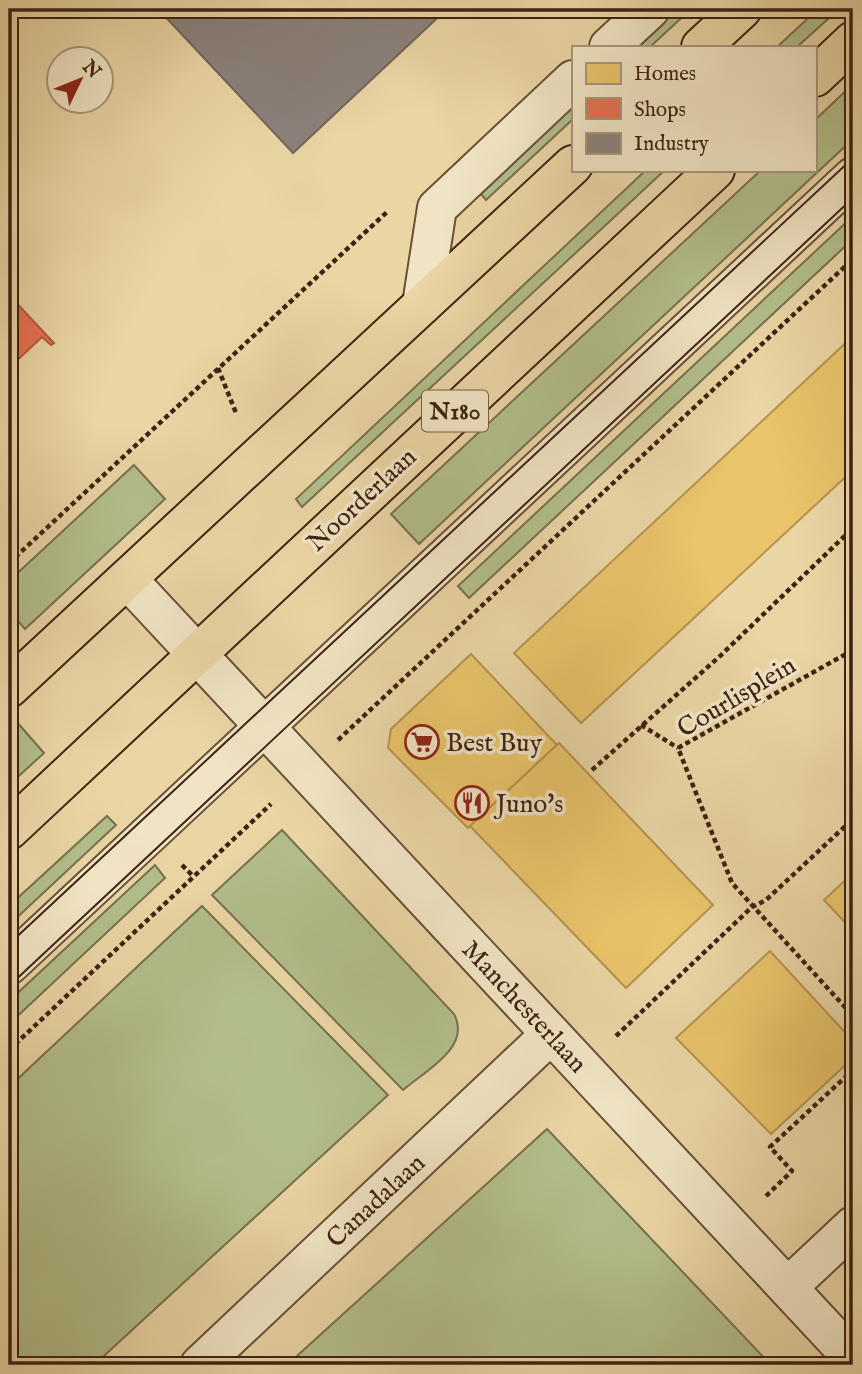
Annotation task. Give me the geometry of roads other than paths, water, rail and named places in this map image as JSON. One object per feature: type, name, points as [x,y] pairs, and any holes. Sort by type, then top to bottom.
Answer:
[{"type":"main road","points":[[702,46],[742,9]]},
{"type":"main road","points":[[816,76],[853,41]]},
{"type":"main road","points":[[9,688],[572,166]]},
{"type":"main road","name":"Noorderlaan","points":[[9,830],[713,172]]},
{"type":"street","points":[[610,46],[650,9]]},
{"type":"street","points":[[422,305],[437,208],[572,81]]},
{"type":"street","points":[[9,965],[853,177]]},
{"type":"street","name":"Manchesterlaan","points":[[127,579],[853,1357]]},
{"type":"street","name":"Canadalaan","points":[[200,1365],[551,1034]]},
{"type":"street","points":[[788,1287],[853,1226]]},
{"type":"tram line","points":[[9,944],[853,158]]},
{"type":"tram line","points":[[9,986],[853,198]]},
{"type":"place","name":"Best Buy","points":[[422,742]]},
{"type":"place","name":"Juno's","points":[[472,803]]}]
